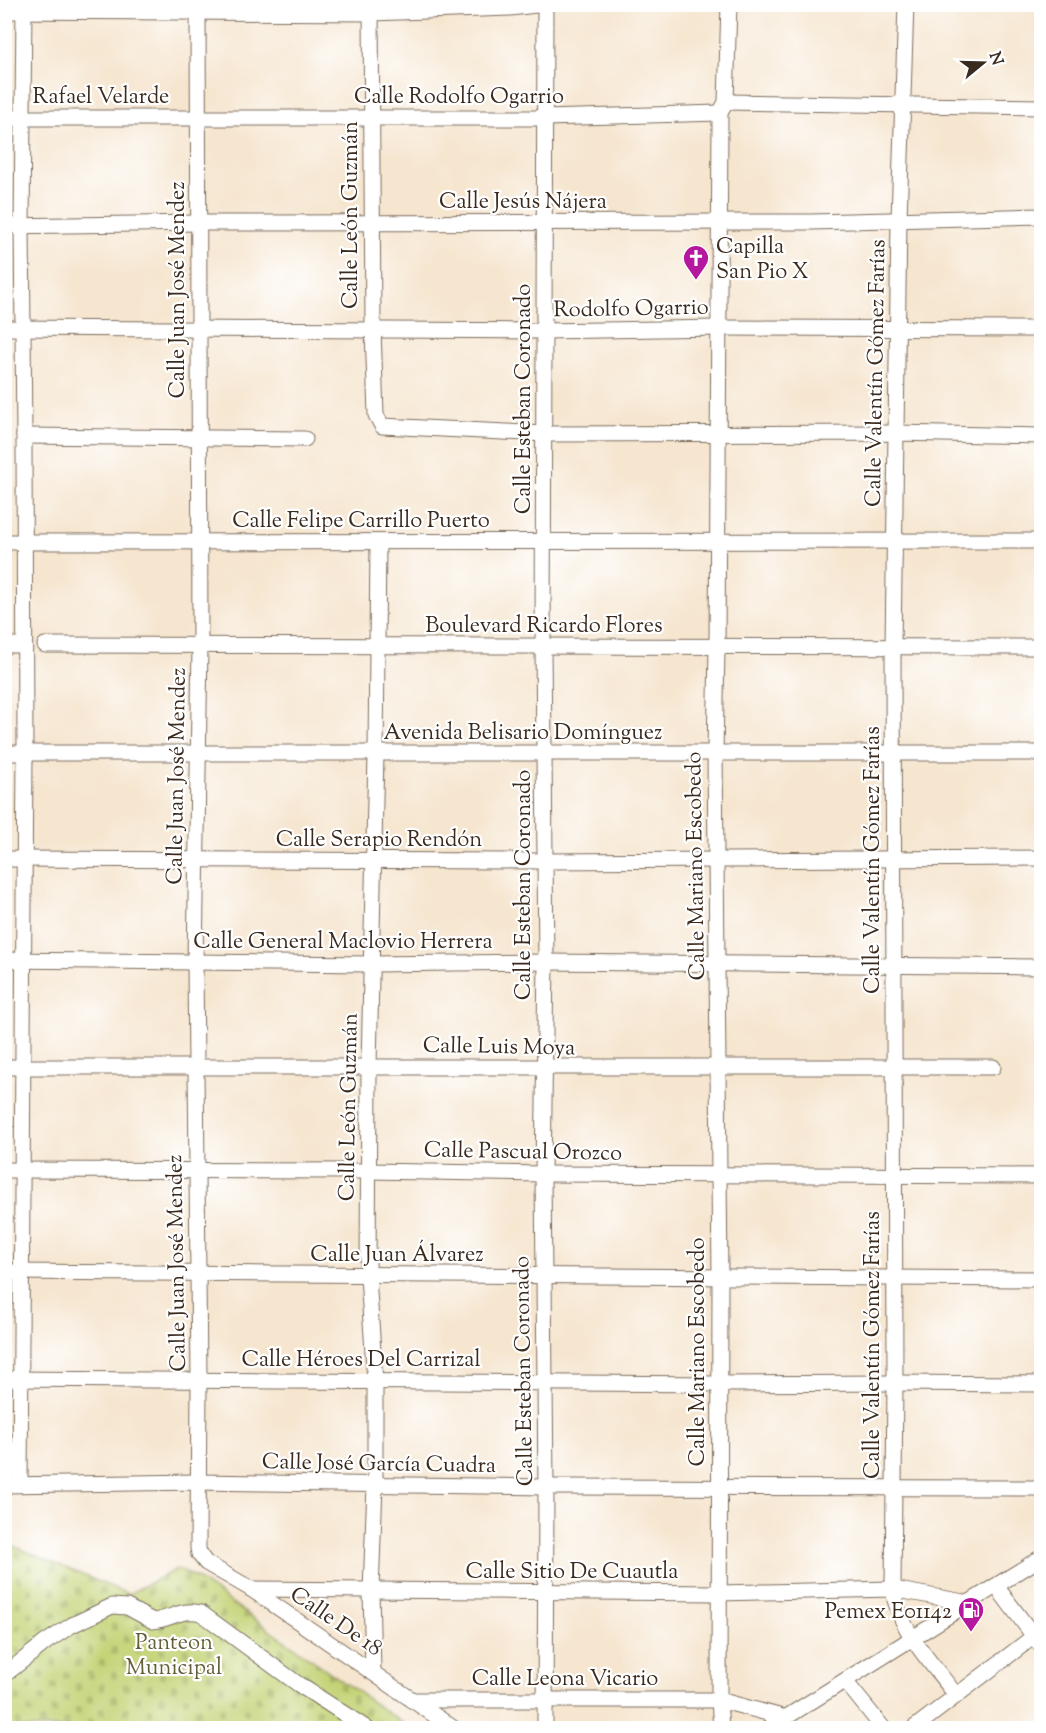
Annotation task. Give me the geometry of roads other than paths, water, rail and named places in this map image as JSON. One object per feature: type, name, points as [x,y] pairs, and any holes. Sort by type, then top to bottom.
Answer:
[{"type":"street","name":"Calle Mariano Escobedo","points":[[721,1728],[715,752],[720,223],[729,4]]},
{"type":"street","name":"Calle Valentín Gómez Farías","points":[[906,4],[899,219],[893,646],[895,1383],[892,1589],[897,1610],[912,1638],[956,1695]]},
{"type":"street","points":[[4,11],[24,8],[371,9],[510,8],[545,5]]},
{"type":"street","name":"Calle Esteban Coronado","points":[[545,5],[543,646],[546,962],[543,1174],[546,1487],[545,1728]]},
{"type":"street","points":[[12,1485],[20,1379],[22,1171],[25,753],[22,328],[24,8]]},
{"type":"street","name":"Calle Juan José Mendez","points":[[198,9],[200,645],[195,859],[198,1548]]},
{"type":"street","name":"Calle León Guzmán","points":[[371,9],[372,330],[376,415],[380,424],[386,428],[545,434]]},
{"type":"street","name":"Calle Rodolfo Ogarrio","points":[[198,117],[545,118],[723,108],[903,104],[1041,107]]},
{"type":"street","name":"Rafael Velarde","points":[[4,118],[198,117]]},
{"type":"street","name":"Calle Jesús Nájera","points":[[4,226],[198,223],[720,223],[1041,216]]},
{"type":"street","name":"Rodolfo Ogarrio","points":[[4,328],[544,331],[719,328],[1041,329]]},
{"type":"street","points":[[545,434],[895,433],[1041,436]]},
{"type":"street","points":[[24,436],[305,439]]},
{"type":"street","name":"Calle Felipe Carrillo Puerto","points":[[4,542],[1041,541]]},
{"type":"street","name":"Calle León Guzmán","points":[[373,1672],[371,1591],[375,1485],[375,1382],[368,1275],[368,1171],[375,860],[378,542]]},
{"type":"street","points":[[4,645],[23,645]]},
{"type":"street","name":"Boulevard Ricardo Flores","points":[[45,645],[1041,647]]},
{"type":"street","name":"Avenida Belisario Domínguez","points":[[4,753],[1041,753]]},
{"type":"street","name":"Calle Serapio Rendón","points":[[4,859],[545,861],[1041,858]]},
{"type":"street","name":"Calle General Maclovio Herrera","points":[[4,960],[1041,967]]},
{"type":"street","name":"Calle Luis Moya","points":[[4,1067],[993,1067]]},
{"type":"street","name":"Calle Pascual Orozco","points":[[4,1170],[1041,1176]]},
{"type":"street","name":"Calle Juan Álvarez","points":[[4,1272],[720,1278],[894,1277],[1041,1280]]},
{"type":"street","name":"Calle Héroes Del Carrizal","points":[[4,1379],[1041,1384]]},
{"type":"street","name":"Calle José García Cuadra","points":[[12,1485],[198,1482],[546,1487],[1041,1488]]},
{"type":"street","name":"Calle De 18","points":[[198,1548],[199,1554],[206,1563],[252,1588],[453,1728]]},
{"type":"street","points":[[769,1728],[1041,1557]]},
{"type":"street","points":[[914,1728],[956,1695],[1037,1642],[996,1586]]},
{"type":"street","name":"Calle Sitio De Cuautla","points":[[252,1588],[546,1593],[719,1593],[892,1589],[969,1603]]},
{"type":"street","points":[[4,1675],[72,1625],[112,1606],[127,1606],[153,1620],[186,1610],[194,1611],[201,1613],[298,1684],[366,1728]]},
{"type":"street","points":[[845,1682],[883,1728]]},
{"type":"street","name":"Calle Leona Vicario","points":[[411,1700],[720,1700],[786,1718]]},
{"type":"place","name":"Capilla San Pio X","points":[[696,281]]},
{"type":"place","name":"Pemex E01142","points":[[971,1633]]},
{"type":"park label","name":"Panteon Municipal","points":[[174,1654]]}]
